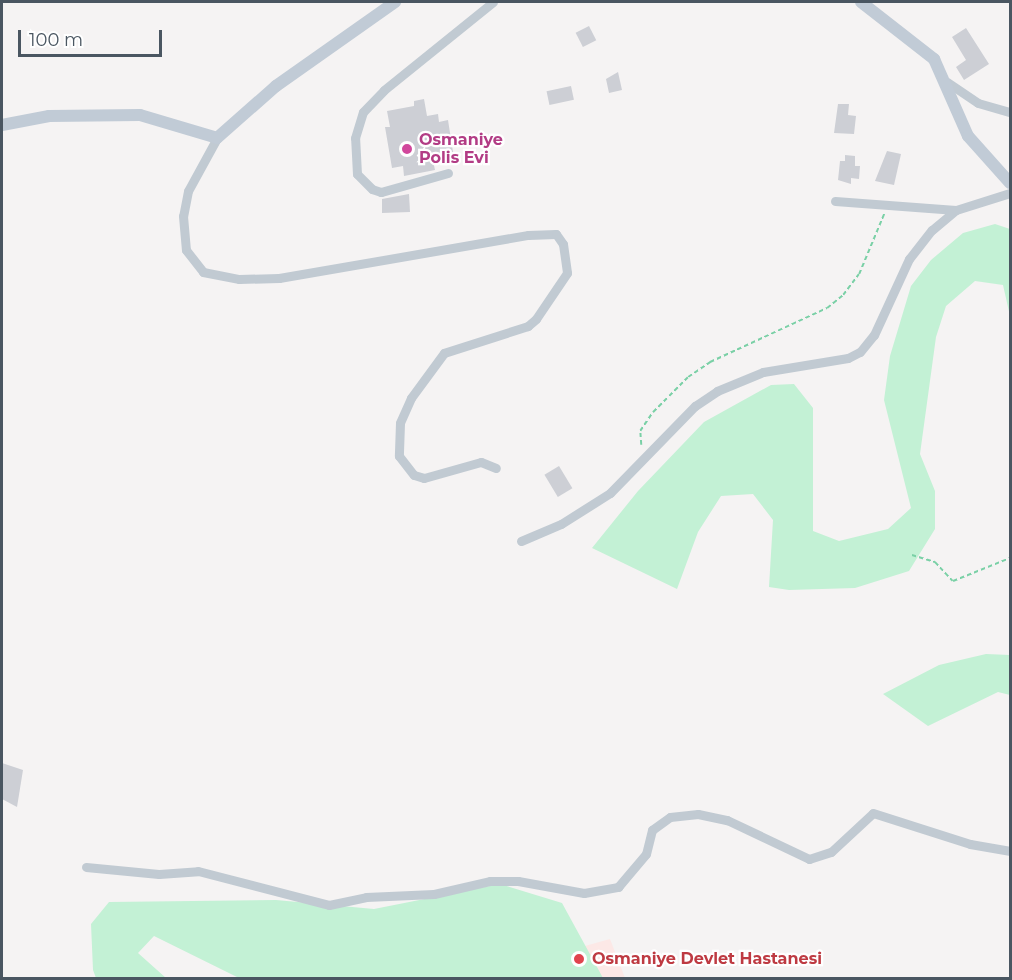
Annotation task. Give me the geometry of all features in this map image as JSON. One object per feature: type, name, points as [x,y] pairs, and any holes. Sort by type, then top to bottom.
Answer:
[{"type":"street","points":[[391,2],[276,86],[217,138],[188,191],[183,216],[186,250],[203,272],[238,279],[279,278],[528,235],[556,234],[563,244],[567,273],[536,319],[528,326],[444,353],[411,398],[400,423],[399,456],[414,475],[424,478],[481,462],[491,463],[496,468]]},
{"type":"street","points":[[448,173],[381,192],[372,189],[357,174],[355,138],[363,112],[384,90],[493,2]]},
{"type":"street","points":[[861,2],[918,44],[934,59],[947,82],[968,136],[1011,183]]},
{"type":"street","points":[[947,82],[978,103],[1011,112]]},
{"type":"street","points":[[2,125],[49,116],[140,115],[217,138]]},
{"type":"street","points":[[835,201],[956,210],[1011,193]]},
{"type":"street","points":[[521,541],[561,524],[610,493],[695,406],[736,381],[779,368],[848,358],[860,352],[874,335],[920,243],[956,210]]},
{"type":"street","points":[[86,867],[159,874],[198,871],[329,905],[366,897],[434,894],[490,881],[518,881],[584,893],[618,887],[646,854],[652,830],[670,818],[698,814],[727,820],[809,859],[831,852],[873,813],[970,844],[1011,851]]},
{"type":"path","points":[[645,455],[640,432],[653,412],[688,377],[710,362],[827,308],[843,295],[859,273],[888,206]]},
{"type":"path","points":[[912,555],[935,562],[952,581],[1011,558]]},
{"type":"shaded area","name":"Osmaniye Devlet Hastanesi","points":[[610,939],[625,978],[471,978]]},
{"type":"green space","points":[[995,224],[1010,229],[1010,316],[1003,285],[975,281],[946,306],[936,337],[920,454],[935,491],[935,529],[909,571],[855,588],[789,590],[769,587],[773,520],[753,494],[721,496],[698,532],[677,589],[592,548],[638,491],[704,422],[771,385],[794,384],[813,408],[813,531],[839,541],[888,529],[911,508],[884,400],[890,356],[911,286],[931,260],[963,233]]},
{"type":"green space","points":[[986,654],[1010,655],[1010,695],[998,692],[928,726],[883,694],[939,665]]},
{"type":"green space","points":[[500,884],[562,903],[603,978],[239,978],[154,936],[138,953],[166,978],[96,978],[93,970],[91,924],[109,902],[276,900],[374,909]]},
{"type":"building","points":[[589,26],[596,40],[583,47],[576,33]]},
{"type":"building","points":[[966,28],[989,64],[964,80],[956,67],[966,60],[952,37]]},
{"type":"building","points":[[618,72],[622,90],[609,93],[606,79]]},
{"type":"building","points":[[571,86],[574,100],[549,105],[547,91]]},
{"type":"building","points":[[424,99],[427,116],[438,114],[439,122],[448,120],[453,152],[432,156],[435,170],[404,176],[403,166],[392,168],[385,127],[390,127],[387,111],[414,106],[414,101]]},
{"type":"building","points":[[838,104],[849,104],[848,115],[856,116],[854,134],[834,133]]},
{"type":"building","points":[[887,151],[901,154],[894,185],[875,181]]},
{"type":"building","points":[[845,155],[855,156],[855,166],[860,166],[859,179],[851,178],[851,184],[838,180],[840,161],[845,161]]},
{"type":"building","points":[[409,194],[410,212],[382,213],[382,199]]},
{"type":"building","points":[[559,466],[572,488],[558,497],[544,475]]},
{"type":"building","points":[[2,763],[23,770],[17,807],[2,799]]},
{"type":"place","name":"Osmaniye Polis Evi","points":[[407,149]]},
{"type":"place","name":"Osmaniye Devlet Hastanesi","points":[[579,959]]}]
